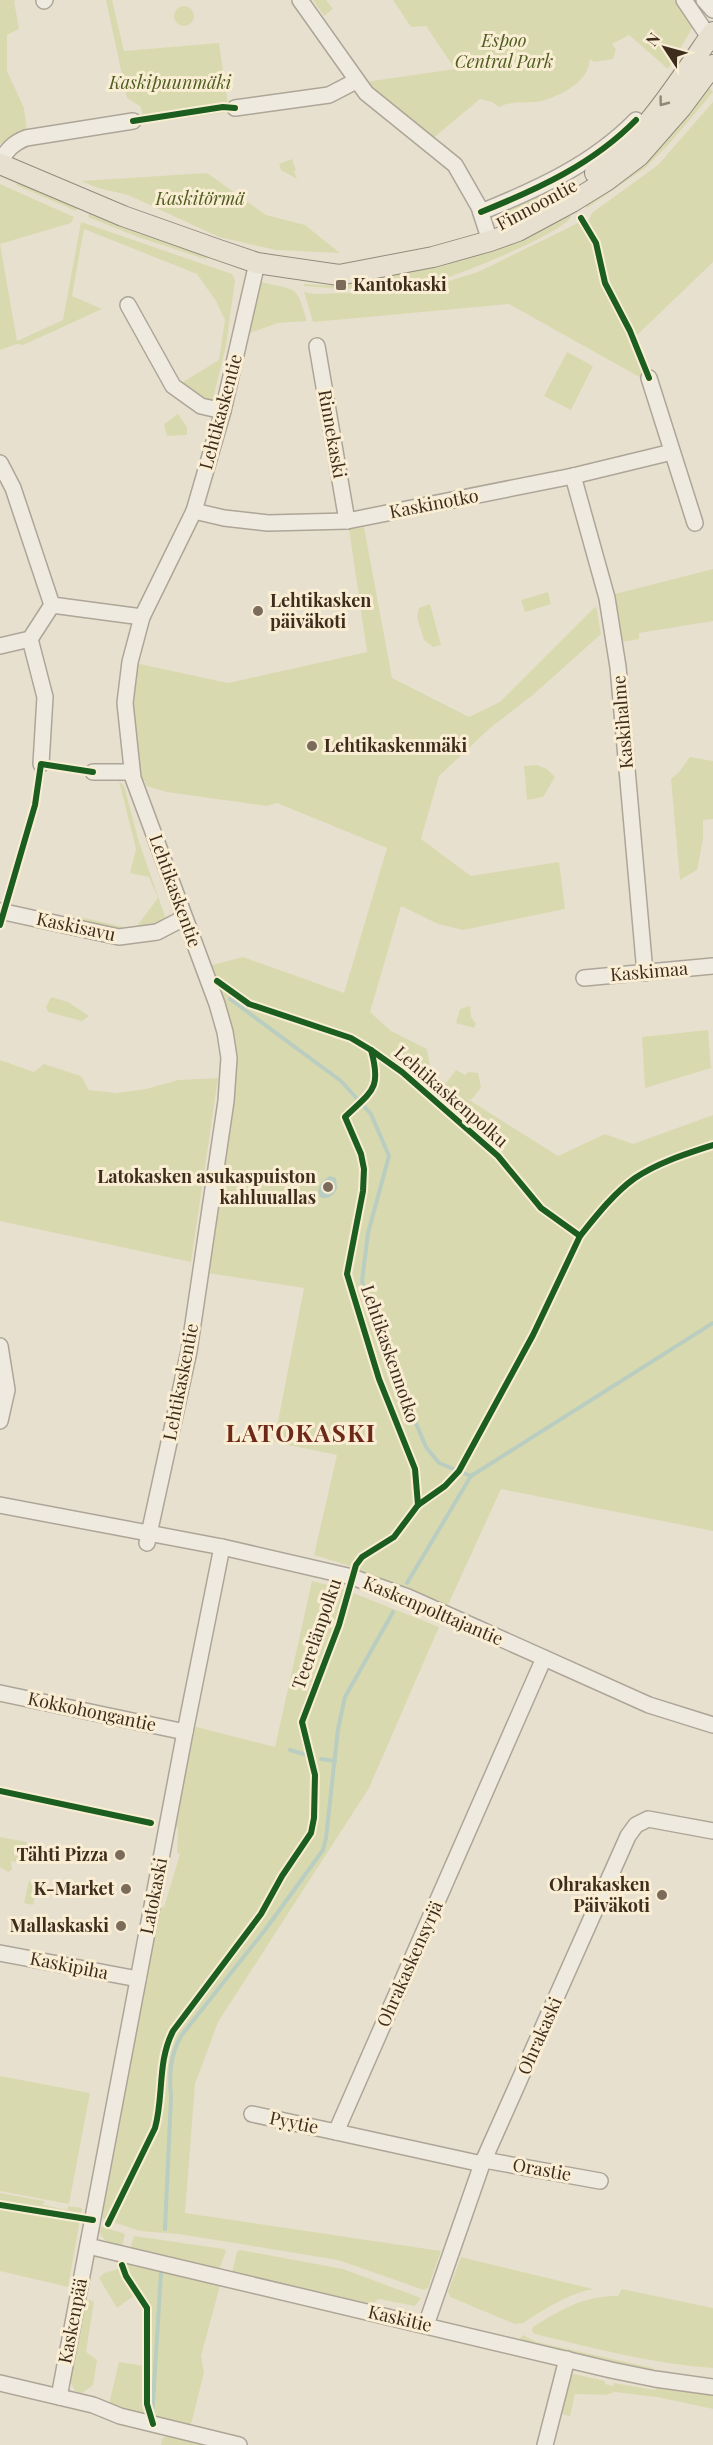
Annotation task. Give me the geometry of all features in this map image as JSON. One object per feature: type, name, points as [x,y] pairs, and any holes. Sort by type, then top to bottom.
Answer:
[{"type":"main road","name":"Finnoontie","points":[[489,236],[610,163],[631,144],[712,38]]},
{"type":"main road","name":"Finnoontie","points":[[0,163],[150,226],[256,262],[339,275],[433,257],[489,236],[518,231],[572,202],[625,168],[681,108],[713,65]]},
{"type":"street","points":[[300,0],[356,81],[379,105],[455,165],[481,212],[489,236]]},
{"type":"street","points":[[684,0],[712,38]]},
{"type":"street","points":[[704,0],[713,10]]},
{"type":"street","points":[[235,108],[329,95],[356,81]]},
{"type":"street","points":[[481,212],[564,175],[618,139],[636,120]]},
{"type":"street","points":[[0,163],[12,146],[26,138],[134,121]]},
{"type":"street","name":"Lehtikaskentie","points":[[148,1538],[189,1351],[225,1110],[228,1069],[225,1032],[206,974],[131,772],[125,703],[130,662],[142,617],[194,511],[224,411],[256,262]]},
{"type":"street","points":[[128,305],[173,386],[201,406],[224,411]]},
{"type":"street","name":"Rinnekaski","points":[[317,346],[347,521]]},
{"type":"street","points":[[649,378],[694,523]]},
{"type":"street","name":"Kaskinotko","points":[[194,511],[224,518],[268,523],[347,521],[573,476],[672,452]]},
{"type":"street","points":[[0,463],[13,488],[52,605]]},
{"type":"street","name":"Kaskihalme","points":[[573,476],[607,598],[618,668],[645,973]]},
{"type":"street","points":[[52,605],[142,617]]},
{"type":"street","points":[[0,646],[30,639],[52,605]]},
{"type":"street","points":[[30,639],[45,698],[41,764]]},
{"type":"street","points":[[93,772],[131,772]]},
{"type":"street","name":"Kaskisavu","points":[[0,911],[119,937],[157,932],[184,918]]},
{"type":"street","name":"Kaskimaa","points":[[584,978],[713,966]]},
{"type":"street","points":[[0,1346],[8,1390],[0,1420]]},
{"type":"street","name":"Kaskenpolttajantie","points":[[0,1505],[148,1538],[222,1547],[352,1577],[408,1597],[649,1705],[713,1725]]},
{"type":"street","name":"Latokaski","points":[[88,2246],[222,1547]]},
{"type":"street","name":"Ohrakaskensyrjä","points":[[336,2132],[544,1658]]},
{"type":"street","name":"Kokkohongantie","points":[[0,1693],[185,1732]]},
{"type":"street","name":"Ohrakaski","points":[[426,2325],[483,2162],[632,1830],[642,1820],[648,1819],[713,1831]]},
{"type":"street","name":"Kaskipiha","points":[[0,1953],[138,1979]]},
{"type":"street","name":"Pyytie","points":[[252,2114],[336,2132]]},
{"type":"street","points":[[336,2132],[483,2162]]},
{"type":"street","name":"Orastie","points":[[483,2162],[600,2181]]},
{"type":"street","name":"Kaskitie","points":[[88,2246],[655,2379],[713,2387]]},
{"type":"street","name":"Kaskenpää","points":[[59,2397],[88,2246]]},
{"type":"street","points":[[544,2445],[567,2359]]},
{"type":"street","points":[[0,2383],[103,2408],[120,2416],[239,2445]]},
{"type":"green space","points":[[0,0],[17,0],[14,1],[19,29],[7,35],[7,71],[24,108],[27,132],[0,144]]},
{"type":"green space","name":"Kaskipuunmäki","points":[[106,0],[112,0],[124,51],[219,43],[229,112],[144,124],[141,107],[127,98]]},
{"type":"green space","points":[[313,0],[326,0],[333,9],[324,16]]},
{"type":"green space","name":"Espoo Central Park","points":[[393,0],[675,0],[694,25],[668,69],[629,35],[612,44],[616,49],[613,59],[594,62],[590,59],[585,74],[568,90],[539,101],[511,103],[499,107],[492,102],[480,99],[432,139],[382,100],[365,82],[455,69],[426,26],[411,27]]},
{"type":"green space","points":[[184,6],[191,9],[194,16],[191,23],[184,26],[177,23],[174,16],[177,9]]},
{"type":"green space","points":[[709,87],[713,92],[669,144],[645,168],[587,208],[582,200],[650,158]]},
{"type":"green space","points":[[713,102],[713,262],[635,337],[610,288],[599,242],[588,222],[592,213],[658,165]]},
{"type":"green space","points":[[292,159],[297,179],[281,170],[279,164]]},
{"type":"green space","name":"Kaskitörmä","points":[[207,173],[266,215],[305,225],[340,253],[276,250],[219,237],[128,195],[98,188],[81,181]]},
{"type":"green space","points":[[18,180],[79,204],[76,211],[16,185]]},
{"type":"green space","points":[[0,184],[74,217],[71,223],[0,244]]},
{"type":"green space","points":[[558,184],[561,189],[522,213],[498,220],[494,216],[501,212],[503,206]]},
{"type":"green space","points":[[566,209],[571,217],[563,225],[527,245],[457,274],[426,284],[384,287],[385,271]]},
{"type":"green space","points":[[97,212],[209,256],[205,259],[138,237],[88,217],[89,213]]},
{"type":"green space","points":[[81,222],[232,274],[235,281],[226,346],[212,403],[178,385],[219,360],[225,320],[216,301],[197,274],[84,229],[72,296],[102,309],[23,345],[17,344],[0,350],[0,244],[17,341],[63,320]]},
{"type":"green space","points":[[580,222],[592,240],[600,277],[632,340],[643,379],[509,304],[313,322],[304,292],[315,294],[416,291],[478,272]]},
{"type":"green space","points":[[378,277],[379,287],[343,289],[304,286],[304,284],[345,286]]},
{"type":"green space","points":[[261,282],[294,291],[307,321],[278,323],[247,334]]},
{"type":"green space","points":[[567,352],[593,366],[571,410],[544,396]]},
{"type":"green space","points":[[178,414],[187,427],[187,435],[167,436],[164,424]]},
{"type":"green space","points":[[364,527],[392,678],[469,717],[500,702],[596,606],[601,634],[534,694],[490,728],[439,776],[421,839],[471,876],[559,862],[565,909],[463,930],[438,924],[401,906],[370,1012],[391,1031],[427,1049],[431,1072],[446,1083],[456,1070],[465,1075],[468,1072],[478,1073],[481,1088],[471,1100],[466,1098],[558,1156],[605,1134],[633,1144],[713,1115],[713,1531],[501,1489],[448,1605],[355,1571],[356,1568],[314,1555],[337,1455],[274,1442],[304,1288],[208,1273],[233,1090],[205,967],[243,957],[344,993],[387,848],[277,803],[267,806],[167,792],[146,786],[145,781],[141,781],[134,737],[135,663],[228,683],[367,652],[349,529]]},
{"type":"green space","points":[[713,569],[713,621],[639,633],[639,639],[621,642],[611,595]]},
{"type":"green space","points":[[548,592],[551,604],[525,612],[521,600]]},
{"type":"green space","points":[[430,604],[441,645],[433,647],[424,640],[417,617],[419,608]]},
{"type":"green space","points":[[690,757],[713,761],[713,819],[703,820],[703,839],[697,870],[680,880],[671,779]]},
{"type":"green space","points":[[537,765],[547,769],[555,777],[543,797],[527,800],[524,766]]},
{"type":"green space","points":[[119,781],[124,786],[139,842],[167,922],[160,926],[132,928],[137,926],[158,898],[149,877],[130,873],[136,849]]},
{"type":"green space","points":[[80,917],[124,927],[125,931],[78,922]]},
{"type":"green space","points":[[51,997],[68,1002],[89,1016],[82,1021],[48,1012],[46,1007]]},
{"type":"green space","points":[[470,1006],[471,1017],[476,1024],[474,1028],[456,1023],[460,1009]]},
{"type":"green space","points":[[708,1030],[711,1068],[645,1088],[642,1037]]},
{"type":"green space","points":[[0,1060],[34,1072],[44,1064],[81,1076],[89,1090],[116,1093],[146,1089],[178,1080],[218,1078],[191,1262],[0,1221]]},
{"type":"green space","points":[[312,1581],[343,1589],[439,1627],[369,1788],[218,2022],[195,2084],[185,2213],[441,2251],[428,2288],[424,2290],[338,2260],[179,2234],[140,2231],[98,2217],[159,1906],[164,1907],[180,1854],[177,1853],[178,1828],[174,1827],[193,1726],[275,1747]]},
{"type":"green space","points":[[0,1837],[27,1842],[23,1863],[11,1861],[12,1870],[8,1872],[0,1867]]},
{"type":"green space","points":[[29,1881],[38,1883],[33,1905],[24,1903]]},
{"type":"green space","points":[[0,2076],[90,2093],[69,2204],[0,2191]]},
{"type":"green space","points":[[0,2193],[44,2201],[43,2205],[67,2210],[68,2206],[82,2208],[68,2287],[0,2271]]},
{"type":"green space","points":[[98,2226],[123,2233],[125,2235],[122,2246],[106,2240],[100,2234]]},
{"type":"green space","points":[[134,2236],[226,2251],[219,2270],[130,2249]]},
{"type":"green space","points":[[240,2250],[343,2269],[421,2298],[415,2306],[379,2299],[369,2306],[234,2275],[232,2272],[237,2252]]},
{"type":"green space","points":[[461,2257],[593,2289],[565,2298],[523,2323],[515,2324],[450,2297],[448,2292]]},
{"type":"green space","points":[[127,2260],[221,2282],[201,2356],[204,2373],[190,2428],[157,2422],[150,2388],[151,2311],[127,2270]]},
{"type":"green space","points":[[118,2269],[135,2295],[117,2308],[99,2278],[104,2273]]},
{"type":"green space","points":[[622,2289],[713,2308],[713,2368],[623,2355],[535,2334],[532,2331],[533,2327],[563,2309],[595,2298],[618,2296]]},
{"type":"green space","points":[[85,2299],[94,2301],[86,2352],[97,2360],[93,2385],[82,2393],[75,2391],[70,2381]]},
{"type":"green space","points":[[523,2335],[536,2342],[653,2368],[652,2372],[519,2340]]},
{"type":"green space","points":[[119,2362],[144,2366],[142,2394],[144,2414],[141,2417],[109,2404]]},
{"type":"green space","points":[[574,2374],[605,2381],[605,2384],[613,2386],[614,2383],[655,2390],[659,2384],[713,2392],[713,2409],[657,2397],[615,2392],[606,2395],[575,2394],[570,2416],[557,2413],[565,2376]]},
{"type":"green space","points":[[167,2435],[209,2445],[161,2445],[162,2439]]},
{"type":"shaded area","name":"Latokasken asukaspuiston kahluuallas","points":[[330,1176],[336,1178],[337,1188],[330,1197],[320,1197],[318,1190],[320,1185]]},
{"type":"waterway","points":[[230,999],[341,1081],[371,1114],[389,1156],[368,1233],[362,1281],[380,1339],[426,1447],[439,1463],[471,1476]]},
{"type":"waterway","points":[[407,1583],[471,1476],[713,1323]]},
{"type":"waterway","points":[[165,2229],[172,2058],[181,2036],[265,1930],[323,1850],[338,1729],[345,1697],[393,1612]]},
{"type":"waterway","points":[[290,1750],[307,1755]]},
{"type":"waterway","points":[[321,1759],[335,1761]]},
{"type":"waterway","points":[[152,2418],[161,2273]]},
{"type":"cycle path","points":[[133,121],[223,107],[235,108]]},
{"type":"cycle path","points":[[481,212],[564,174],[602,150],[636,120]]},
{"type":"cycle path","points":[[581,218],[596,243],[605,283],[630,331],[649,378]]},
{"type":"cycle path","points":[[0,925],[35,805],[41,764],[93,772]]},
{"type":"cycle path","name":"Lehtikaskenpolku","points":[[217,981],[249,1004],[351,1038],[371,1050],[402,1072],[498,1156],[541,1208],[580,1236]]},
{"type":"cycle path","name":"Lehtikaskennotko","points":[[371,1050],[375,1081],[368,1095],[345,1117],[361,1154],[364,1169],[363,1191],[347,1274],[379,1379],[415,1469],[418,1505]]},
{"type":"cycle path","name":"Teerelänpolku","points":[[108,2224],[155,2128],[165,2055],[173,2031],[261,1914],[282,1876],[311,1833],[314,1818],[315,1775],[302,1722],[339,1625],[356,1565],[362,1557],[394,1537],[418,1505],[445,1486],[459,1471],[533,1335],[580,1236],[599,1213],[620,1191],[644,1172],[713,1145]]},
{"type":"cycle path","points":[[0,1791],[151,1823]]},
{"type":"cycle path","points":[[0,2205],[93,2220]]},
{"type":"cycle path","points":[[122,2265],[126,2276],[147,2308],[147,2404],[153,2424]]},
{"type":"place","name":"Kantokaski","points":[[341,285]]},
{"type":"place","name":"Lehtikasken päiväkoti","points":[[258,611]]},
{"type":"place","name":"Lehtikaskenmäki","points":[[312,746]]},
{"type":"place","name":"Latokasken asukaspuiston kahluuallas","points":[[328,1187]]},
{"type":"place","name":"Tähti Pizza","points":[[120,1855]]},
{"type":"place","name":"K-Market","points":[[126,1889]]},
{"type":"place","name":"Ohrakasken Päiväkoti","points":[[662,1895]]},
{"type":"place","name":"Mallaskaski","points":[[121,1926]]},
{"type":"district","name":"LATOKASKI","points":[[301,1434]]}]
